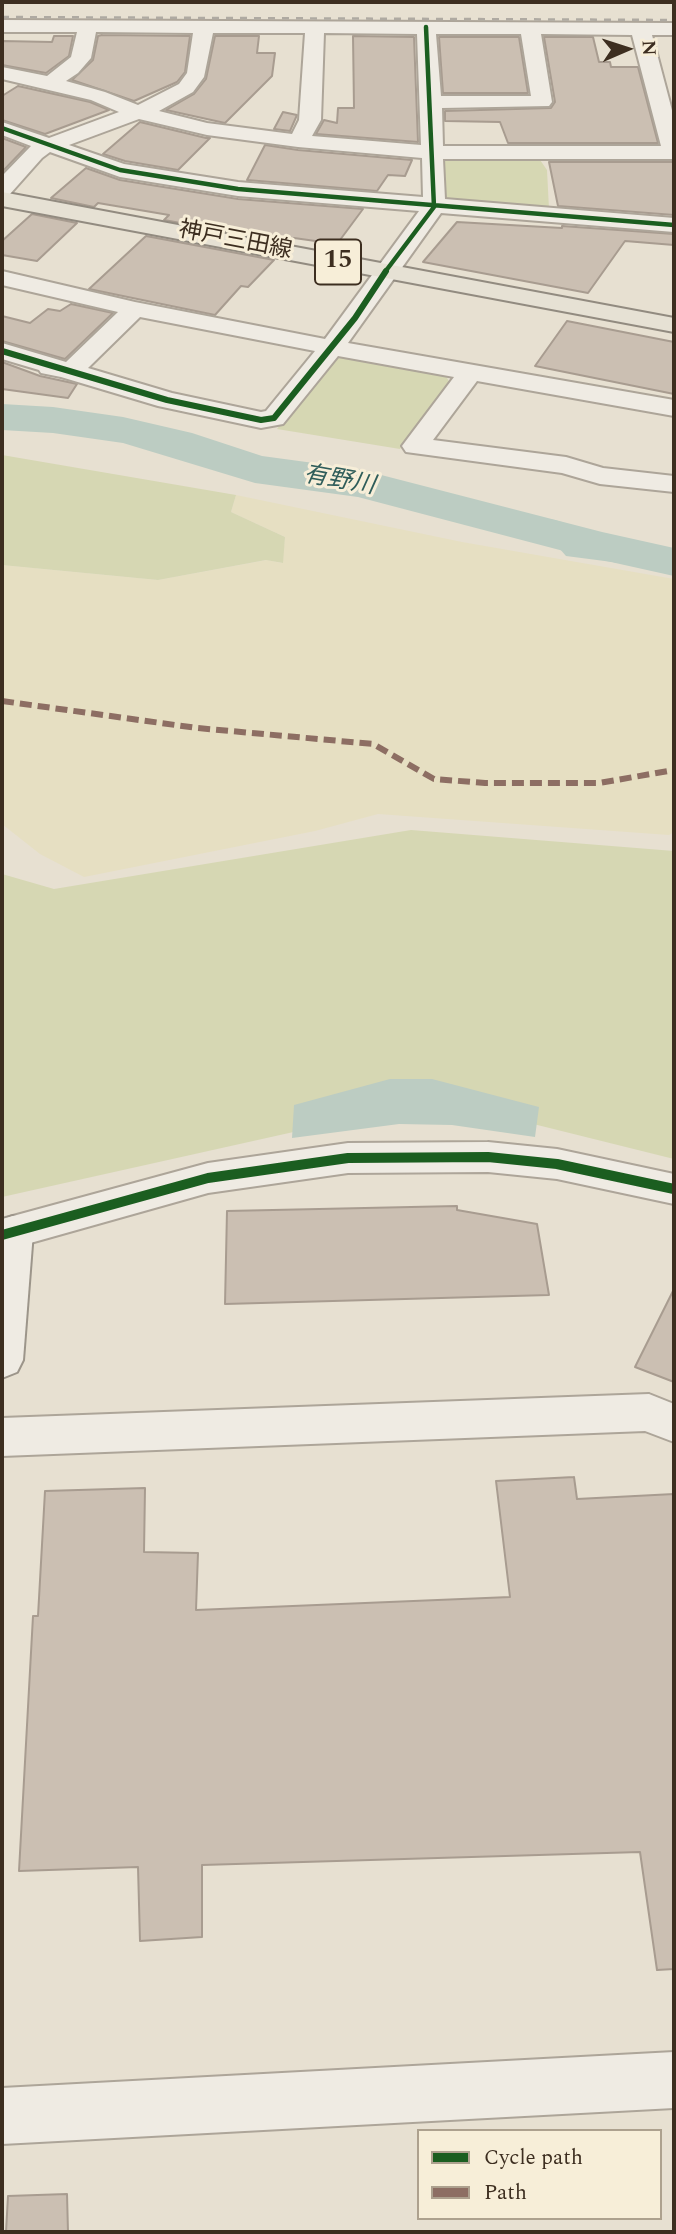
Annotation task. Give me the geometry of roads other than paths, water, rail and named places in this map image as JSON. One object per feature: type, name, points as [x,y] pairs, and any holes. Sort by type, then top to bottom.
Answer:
[{"type":"main road","name":"神戸三田線","points":[[2,199],[674,325]]},
{"type":"street","points":[[2,26],[674,29]]},
{"type":"street","points":[[50,83],[71,69],[81,58],[88,26]]},
{"type":"street","points":[[2,189],[34,153],[46,146],[138,112],[169,99],[186,88],[197,73],[204,27]]},
{"type":"street","points":[[298,141],[310,120],[315,27]]},
{"type":"street","points":[[2,351],[167,400],[261,421],[274,418],[355,318],[434,207],[426,27]]},
{"type":"street","points":[[2,73],[98,96],[138,112],[207,129],[298,141],[432,152],[673,153],[640,28]]},
{"type":"street","points":[[431,102],[542,102],[530,29]]},
{"type":"street","points":[[2,128],[46,146],[120,170],[238,190],[434,207],[627,219],[674,225]]},
{"type":"street","points":[[2,278],[135,309],[330,347],[674,408]]},
{"type":"street","points":[[2,363],[72,370],[135,309]]},
{"type":"street","points":[[471,371],[412,450],[566,465],[600,476],[674,484]]},
{"type":"street","points":[[2,1360],[7,1234],[139,1195],[208,1178],[348,1158],[488,1157],[557,1164],[674,1189]]},
{"type":"street","points":[[2,1437],[649,1412],[674,1424]]},
{"type":"street","points":[[2,2116],[674,2080]]},
{"type":"waterway","name":"有野川","points":[[2,417],[53,420],[123,430],[176,443],[255,469],[358,483],[592,544],[674,562]]},
{"type":"railway","points":[[2,17],[674,20]]}]
